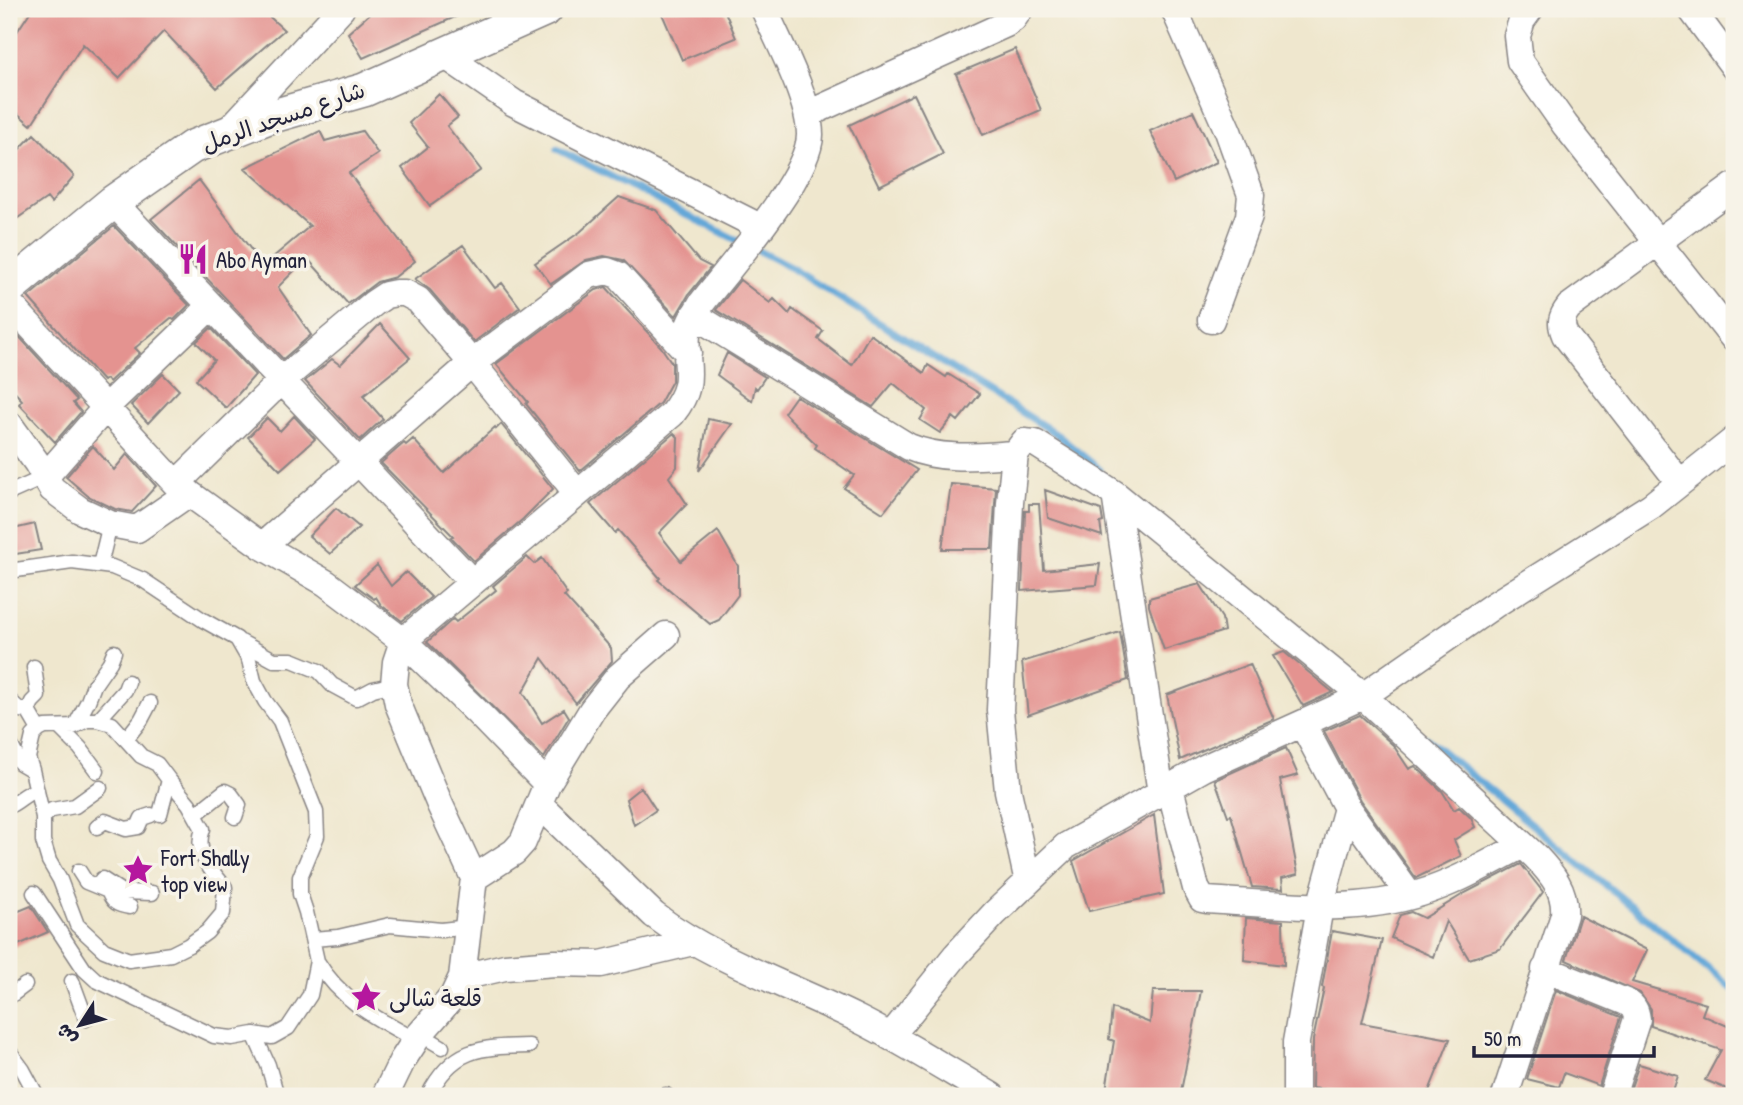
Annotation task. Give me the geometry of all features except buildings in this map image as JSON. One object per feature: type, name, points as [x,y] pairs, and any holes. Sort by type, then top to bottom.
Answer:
[{"type":"street","points":[[227,132],[341,9]]},
{"type":"street","name":"شارع مسجد الرمل","points":[[9,288],[113,202],[192,146],[266,118],[363,90],[546,9]]},
{"type":"street","points":[[385,1096],[402,1061],[426,1040],[462,977],[474,878],[398,704],[394,684],[396,662],[403,641],[672,414],[681,402],[690,369],[687,333],[694,315],[784,196],[807,154],[810,136],[808,114],[764,9]]},
{"type":"street","points":[[808,114],[1006,24],[1020,9]]},
{"type":"street","points":[[1174,9],[1233,143],[1251,195],[1250,216],[1211,320]]},
{"type":"street","points":[[1530,9],[1522,20],[1517,36],[1520,61],[1565,125],[1734,339]]},
{"type":"street","points":[[1690,9],[1734,67]]},
{"type":"street","points":[[443,54],[514,103],[760,227]]},
{"type":"street","points":[[1680,483],[1565,335],[1561,326],[1562,316],[1569,307],[1656,241],[1734,186]]},
{"type":"street","points":[[113,202],[472,582]]},
{"type":"street","points":[[262,546],[472,363],[589,275],[607,271],[618,275],[688,353]]},
{"type":"street","points":[[9,424],[52,489],[80,510],[110,524],[137,528],[183,488],[282,380],[374,303],[386,295],[405,293],[418,300],[472,363],[577,494]]},
{"type":"street","points":[[9,303],[183,488],[262,546],[326,583],[403,641],[476,711],[543,794],[654,915],[693,942],[860,1020],[990,1096]]},
{"type":"street","points":[[46,477],[107,406],[210,307]]},
{"type":"street","points":[[694,315],[909,447],[927,455],[944,457],[1016,454]]},
{"type":"street","points":[[890,1037],[956,955],[1066,846],[1204,768],[1363,696],[1494,605],[1629,521],[1734,440]]},
{"type":"street","points":[[1028,881],[1008,791],[1000,710],[1010,503],[1016,454],[1024,442],[1035,443],[1115,494],[1363,696],[1551,874],[1565,903],[1564,915],[1545,969],[1508,1095]]},
{"type":"street","points":[[1115,494],[1166,790],[1196,888],[1202,899],[1320,907],[1363,904],[1410,896],[1445,885],[1523,845]]},
{"type":"street","points":[[474,878],[519,847],[543,794],[592,710],[618,677],[666,635]]},
{"type":"street","points":[[1303,725],[1347,808],[1410,896]]},
{"type":"street","points":[[1296,1096],[1296,1042],[1320,907],[1347,808]]},
{"type":"street","points":[[462,977],[505,967],[555,963],[601,964],[693,942]]},
{"type":"street","points":[[1545,969],[1626,1002],[1632,1005],[1636,1012],[1637,1019],[1612,1096]]},
{"type":"lane","points":[[9,493],[46,477]]},
{"type":"lane","points":[[100,565],[110,524]]},
{"type":"lane","points":[[9,571],[72,562],[112,567],[143,580],[251,649],[274,660],[292,660],[319,671],[332,685],[356,698],[394,684]]},
{"type":"lane","points":[[237,639],[249,660],[254,681],[280,721],[316,812],[317,836],[300,877],[300,894],[317,961],[327,978],[349,1001],[426,1040]]},
{"type":"lane","points":[[68,727],[88,701],[94,685],[114,652]]},
{"type":"lane","points":[[28,711],[38,696],[34,667]]},
{"type":"lane","points":[[99,720],[125,690],[128,682]]},
{"type":"lane","points":[[9,700],[20,710],[28,711]]},
{"type":"lane","points":[[126,739],[150,703]]},
{"type":"lane","points":[[28,711],[39,730]]},
{"type":"lane","points":[[87,720],[112,724],[141,755],[158,764],[196,814],[203,829],[198,840],[201,853],[225,887],[223,913],[207,932],[172,954],[129,960],[104,950],[77,925],[43,841],[43,817],[28,758],[33,736],[39,730],[46,727],[68,727],[87,720]]},
{"type":"lane","points":[[68,727],[97,771]]},
{"type":"lane","points":[[9,742],[20,763],[32,770]]},
{"type":"lane","points":[[97,827],[105,821],[126,829],[138,827],[142,818],[155,815],[169,780]]},
{"type":"lane","points":[[43,817],[52,810],[75,806],[100,788]]},
{"type":"lane","points":[[9,806],[25,793],[37,790]]},
{"type":"lane","points":[[196,814],[225,791],[231,794],[239,805],[235,817]]},
{"type":"lane","points":[[79,872],[86,882],[108,891],[118,905],[130,907]]},
{"type":"lane","points":[[102,879],[122,892],[152,893]]},
{"type":"lane","points":[[34,892],[84,969],[96,980],[214,1036],[232,1038],[254,1034],[272,1037],[288,1028],[310,995],[317,961]]},
{"type":"lane","points":[[312,939],[338,937],[390,925],[441,930],[469,927]]},
{"type":"lane","points":[[72,981],[86,1019]]},
{"type":"lane","points":[[9,997],[25,985]]},
{"type":"lane","points":[[254,1034],[268,1065],[277,1096]]},
{"type":"lane","points":[[428,1096],[448,1066],[461,1055],[499,1046],[529,1046]]},
{"type":"lane","points":[[9,1051],[37,1096]]},
{"type":"waterway","points":[[557,149],[790,267],[1055,433],[1100,470]]},
{"type":"waterway","points":[[1426,738],[1734,990]]},
{"type":"place","name":"Abo Ayman","points":[[193,259]]},
{"type":"place","name":"Fort Shally top view","points":[[138,870]]},
{"type":"place","name":"قلعة شالى","points":[[366,997]]}]
